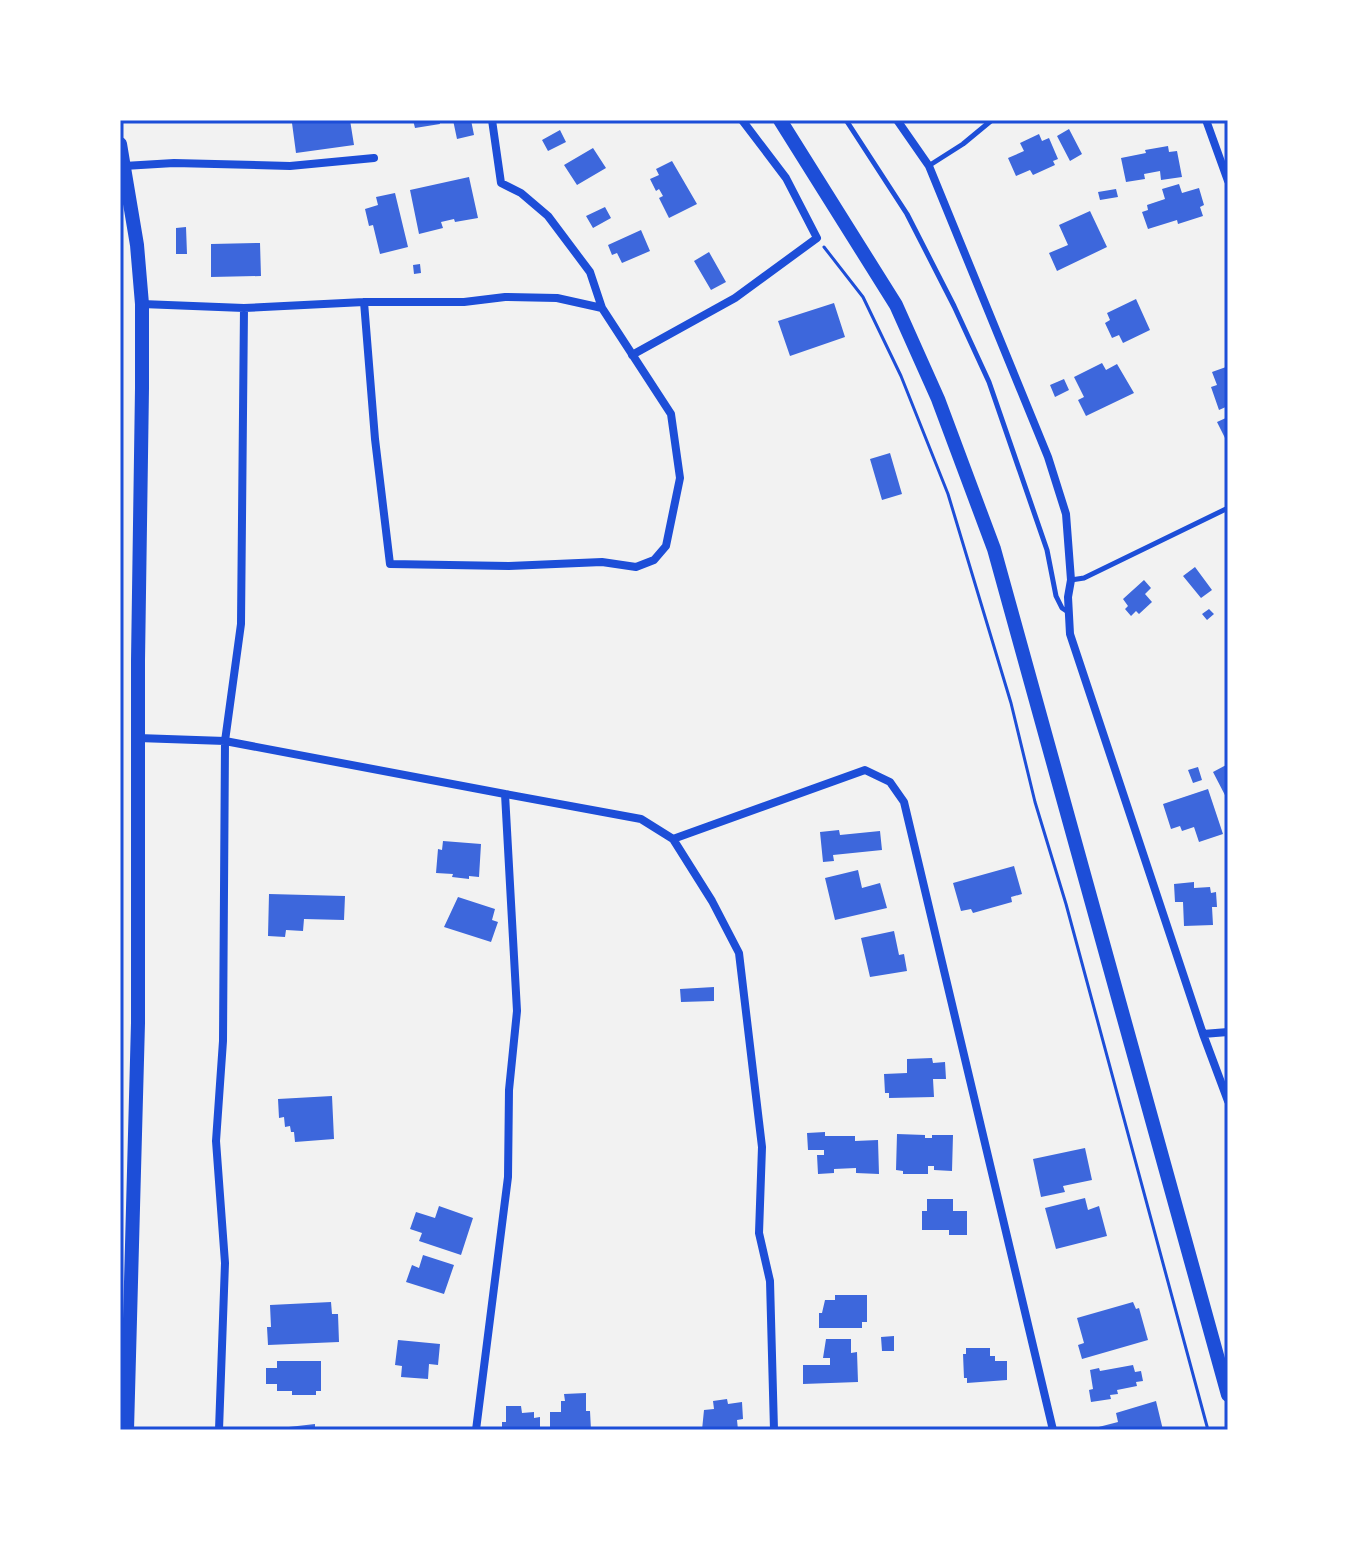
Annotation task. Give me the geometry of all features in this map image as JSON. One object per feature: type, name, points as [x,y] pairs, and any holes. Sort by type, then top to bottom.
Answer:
[{"type":"main road","points":[[780,120],[896,305],[938,399],[994,549],[1228,1395]]},
{"type":"main road","points":[[120,144],[142,304],[138,1023],[125,1279],[127,1430]]},
{"type":"street","points":[[364,302],[375,439],[390,564],[509,566],[602,562],[636,567],[654,560],[666,546],[680,478],[671,414],[602,308],[590,272],[548,216],[521,193],[501,183],[492,120]]},
{"type":"street","points":[[632,355],[735,298],[817,238],[786,178],[742,120]]},
{"type":"street","points":[[897,120],[929,166],[1048,457],[1066,514],[1071,580],[1068,612],[1070,634],[1228,1101]]},
{"type":"street","points":[[1206,120],[1228,181]]},
{"type":"street","points":[[124,166],[174,163],[275,166],[374,158]]},
{"type":"street","points":[[142,304],[244,308],[557,298],[602,308]]},
{"type":"street","points":[[219,1430],[225,1263],[216,1141],[223,1041],[225,741],[241,624],[244,308]]},
{"type":"street","points":[[138,738],[225,741],[641,819],[673,839],[712,901],[739,953],[762,1147],[759,1233],[770,1281],[774,1430]]},
{"type":"street","points":[[673,839],[865,770],[890,782],[904,802],[1053,1430]]},
{"type":"street","points":[[476,1430],[508,1177],[509,1090],[517,1011],[505,794]]},
{"type":"street","points":[[1203,1034],[1228,1032]]},
{"type":"lane","points":[[846,120],[907,214],[989,382],[1047,550],[1056,596],[1068,612]]},
{"type":"lane","points":[[929,166],[992,120]]},
{"type":"lane","points":[[1071,580],[1084,578],[1228,508]]},
{"type":"path","points":[[817,238],[863,297],[901,376],[948,494],[1011,703],[1035,802],[1066,904],[1208,1430]]},
{"type":"building","points":[[350,120],[354,145],[296,153],[292,123]]},
{"type":"building","points":[[413,120],[439,120],[440,124],[415,128]]},
{"type":"building","points":[[453,120],[471,120],[474,135],[457,139]]},
{"type":"building","points":[[1069,129],[1082,154],[1070,161],[1057,136]]},
{"type":"building","points":[[560,130],[566,142],[548,151],[542,140]]},
{"type":"building","points":[[1039,134],[1042,141],[1049,138],[1058,159],[1053,161],[1055,165],[1033,175],[1030,170],[1016,176],[1008,158],[1024,151],[1020,143]]},
{"type":"building","points":[[1168,146],[1169,152],[1177,151],[1182,177],[1161,180],[1160,171],[1144,174],[1145,179],[1126,182],[1121,158]]},
{"type":"building","points":[[593,148],[606,168],[577,185],[564,165]]},
{"type":"building","points":[[672,161],[697,204],[669,218],[659,198],[663,196],[659,189],[656,191],[650,179],[659,175],[656,169]]},
{"type":"building","points":[[469,177],[478,218],[441,222],[443,228],[419,234],[410,190]]},
{"type":"building","points":[[1179,184],[1182,193],[1199,188],[1204,205],[1200,207],[1203,216],[1148,229],[1142,212],[1148,210],[1147,205],[1165,199],[1162,189]]},
{"type":"building","points":[[1116,189],[1118,197],[1100,200],[1098,192]]},
{"type":"building","points":[[395,193],[408,247],[380,254],[373,225],[369,226],[365,209],[378,205],[376,197]]},
{"type":"building","points":[[605,207],[611,218],[593,228],[586,216]]},
{"type":"building","points":[[1090,211],[1107,247],[1057,271],[1049,253],[1068,245],[1059,225]]},
{"type":"building","points":[[186,227],[187,254],[176,254],[176,228]]},
{"type":"building","points":[[641,230],[650,251],[622,263],[617,253],[612,255],[608,245]]},
{"type":"building","points":[[260,243],[261,276],[211,277],[211,244]]},
{"type":"building","points":[[709,252],[726,282],[711,290],[694,261]]},
{"type":"building","points":[[420,264],[421,273],[414,274],[413,265]]},
{"type":"building","points":[[1136,299],[1150,330],[1123,343],[1119,335],[1112,338],[1105,323],[1110,320],[1107,313]]},
{"type":"building","points":[[834,303],[845,337],[790,356],[778,321]]},
{"type":"building","points":[[1102,363],[1106,370],[1117,364],[1134,393],[1086,416],[1078,400],[1084,397],[1074,377]]},
{"type":"building","points":[[1226,367],[1228,406],[1219,410],[1211,387],[1217,385],[1212,372]]},
{"type":"building","points":[[1064,379],[1069,390],[1055,397],[1050,385]]},
{"type":"building","points":[[1228,417],[1228,444],[1217,422]]},
{"type":"building","points":[[890,453],[902,494],[882,500],[870,459]]},
{"type":"building","points":[[1195,567],[1212,590],[1201,598],[1183,576]]},
{"type":"building","points":[[1144,580],[1151,588],[1145,594],[1152,602],[1139,614],[1136,611],[1131,616],[1125,609],[1128,606],[1123,599]]},
{"type":"building","points":[[1209,609],[1214,614],[1207,620],[1202,614]]},
{"type":"building","points":[[1228,764],[1228,801],[1213,772]]},
{"type":"building","points":[[1198,767],[1202,780],[1193,783],[1188,770]]},
{"type":"building","points":[[1208,789],[1223,834],[1199,842],[1194,827],[1182,831],[1180,826],[1171,829],[1163,804]]},
{"type":"building","points":[[839,830],[840,835],[880,831],[882,850],[833,855],[834,861],[823,862],[820,832]]},
{"type":"building","points":[[443,841],[481,844],[479,877],[469,876],[469,879],[436,873],[438,849],[442,850]]},
{"type":"building","points":[[1014,866],[1022,894],[1011,897],[1012,902],[973,913],[971,909],[961,911],[953,883]]},
{"type":"building","points":[[858,870],[862,888],[880,883],[887,908],[835,920],[825,878]]},
{"type":"building","points":[[1194,882],[1194,888],[1210,887],[1211,893],[1216,892],[1217,907],[1212,907],[1213,925],[1184,926],[1183,902],[1175,902],[1174,884]]},
{"type":"building","points":[[269,894],[345,896],[344,920],[304,919],[303,931],[286,930],[285,937],[268,936]]},
{"type":"building","points":[[458,897],[495,909],[492,920],[498,922],[491,942],[444,927]]},
{"type":"building","points":[[894,931],[899,955],[904,954],[907,971],[870,977],[861,938]]},
{"type":"building","points":[[714,987],[714,1001],[681,1002],[680,989]]},
{"type":"building","points":[[932,1058],[933,1063],[945,1062],[946,1079],[933,1079],[934,1097],[889,1098],[889,1093],[885,1093],[884,1074],[907,1073],[907,1059]]},
{"type":"building","points":[[332,1096],[334,1139],[295,1142],[290,1126],[285,1127],[284,1117],[279,1118],[278,1099]]},
{"type":"building","points":[[825,1132],[825,1136],[855,1136],[855,1141],[878,1140],[879,1174],[856,1173],[856,1168],[834,1169],[834,1173],[818,1174],[817,1155],[824,1155],[824,1150],[808,1150],[807,1133]]},
{"type":"building","points":[[897,1134],[925,1135],[925,1138],[953,1135],[952,1171],[934,1170],[934,1166],[928,1166],[928,1174],[903,1174],[903,1171],[896,1170]]},
{"type":"building","points":[[1085,1148],[1092,1180],[1063,1186],[1065,1192],[1041,1197],[1033,1159]]},
{"type":"building","points":[[1085,1198],[1088,1210],[1099,1206],[1107,1236],[1056,1249],[1045,1208]]},
{"type":"building","points":[[927,1199],[953,1199],[953,1211],[967,1211],[967,1235],[949,1235],[949,1230],[922,1230],[922,1211],[927,1211]]},
{"type":"building","points":[[439,1206],[473,1218],[461,1255],[419,1241],[422,1233],[410,1229],[416,1212],[435,1218]]},
{"type":"building","points":[[423,1255],[454,1265],[444,1294],[406,1282],[412,1265],[419,1268]]},
{"type":"building","points":[[835,1295],[867,1295],[867,1322],[862,1322],[862,1328],[819,1328],[819,1313],[822,1313],[825,1300],[835,1300]]},
{"type":"building","points":[[331,1302],[332,1314],[338,1314],[339,1342],[268,1345],[270,1305]]},
{"type":"building","points":[[1133,1302],[1136,1309],[1139,1308],[1148,1340],[1082,1359],[1078,1345],[1084,1343],[1077,1318]]},
{"type":"building","points":[[894,1336],[894,1351],[882,1351],[881,1337]]},
{"type":"building","points":[[826,1339],[851,1339],[851,1353],[857,1352],[858,1382],[803,1384],[803,1365],[830,1365],[830,1358],[823,1358]]},
{"type":"building","points":[[398,1340],[440,1344],[438,1365],[429,1364],[428,1379],[401,1377],[402,1366],[395,1365]]},
{"type":"building","points":[[966,1348],[990,1348],[990,1356],[995,1356],[995,1361],[1007,1361],[1007,1380],[967,1383],[963,1354],[966,1354]]},
{"type":"building","points":[[277,1361],[321,1361],[321,1391],[316,1391],[316,1395],[292,1395],[292,1391],[277,1391],[277,1384],[266,1384],[266,1368],[277,1368]]},
{"type":"building","points":[[1133,1365],[1135,1372],[1141,1371],[1143,1381],[1136,1382],[1137,1386],[1117,1390],[1118,1394],[1110,1395],[1111,1399],[1091,1402],[1089,1390],[1093,1389],[1090,1370]]},
{"type":"building","points":[[586,1393],[586,1411],[590,1411],[591,1430],[550,1430],[550,1412],[561,1412],[564,1394]]},
{"type":"building","points":[[727,1399],[728,1404],[742,1402],[743,1419],[737,1420],[738,1430],[702,1430],[704,1410],[714,1409],[713,1401]]},
{"type":"building","points":[[1156,1401],[1163,1430],[1087,1430],[1118,1422],[1116,1413]]},
{"type":"building","points":[[506,1406],[521,1406],[522,1413],[534,1412],[534,1418],[540,1417],[540,1430],[502,1430],[502,1422],[506,1422]]},
{"type":"building","points":[[315,1424],[315,1430],[280,1430],[280,1428]]}]
